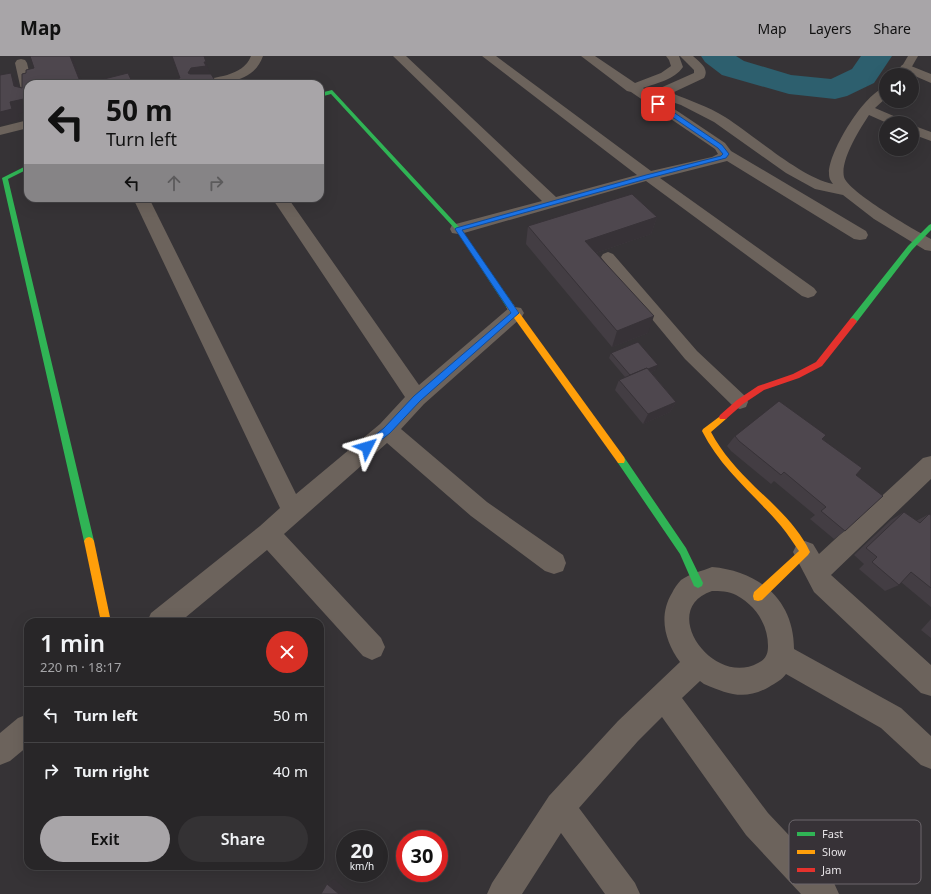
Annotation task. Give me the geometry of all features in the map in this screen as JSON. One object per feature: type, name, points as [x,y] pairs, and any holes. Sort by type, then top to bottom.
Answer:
[{"type":"street","points":[[216,80],[239,74],[250,69],[255,64],[257,56]]},
{"type":"street","points":[[399,56],[554,202]]},
{"type":"street","points":[[488,56],[648,176],[808,292]]},
{"type":"street","points":[[587,56],[632,88],[720,146],[726,154],[860,235]]},
{"type":"street","points":[[632,88],[665,76],[677,68],[675,59],[672,56]]},
{"type":"street","points":[[686,56],[700,69],[700,75],[663,92],[668,96],[686,102],[720,120],[791,170],[820,186],[849,192]]},
{"type":"street","points":[[21,63],[25,80]]},
{"type":"street","points":[[919,76],[931,79]]},
{"type":"street","points":[[324,94],[332,92],[458,229],[515,313],[649,500],[682,552],[698,583]]},
{"type":"street","points":[[879,97],[866,109],[844,146],[836,174],[837,180],[864,204],[924,242]]},
{"type":"street","points":[[866,109],[882,116]]},
{"type":"street","points":[[0,131],[24,125]]},
{"type":"street","points":[[919,132],[931,138]]},
{"type":"street","points":[[458,229],[648,176],[717,160],[726,154]]},
{"type":"street","points":[[24,168],[5,178],[90,546],[105,618]]},
{"type":"street","points":[[143,202],[293,511]]},
{"type":"street","points":[[283,202],[417,398]]},
{"type":"street","points":[[931,226],[924,242],[819,364],[796,376],[761,388],[740,402],[706,431],[709,440],[736,474],[785,523],[811,562],[822,584],[931,683]]},
{"type":"street","points":[[165,618],[268,534],[387,430],[417,398],[515,313]]},
{"type":"street","points":[[387,430],[479,509],[554,563]]},
{"type":"street","points":[[758,596],[811,562],[931,465]]},
{"type":"street","points":[[268,534],[372,647]]},
{"type":"street","points":[[712,579],[727,581],[743,586],[758,596],[770,609],[778,624],[782,640],[781,656],[774,669],[763,678],[748,683],[730,682],[714,675],[698,664],[686,650],[679,633],[676,618],[679,603],[687,591],[698,583],[712,579]]},
{"type":"street","points":[[781,656],[891,718],[931,755]]},
{"type":"street","points":[[503,894],[560,808],[628,730],[698,664]]},
{"type":"street","points":[[664,697],[756,824],[789,858]]},
{"type":"street","points":[[0,750],[24,731]]},
{"type":"street","points":[[560,808],[624,894]]},
{"type":"street","points":[[813,884],[823,894]]},
{"type":"lane","points":[[905,68],[913,56]]},
{"type":"lane","points":[[608,257],[691,355],[740,402]]},
{"type":"building","points":[[30,56],[70,56],[79,80],[24,80],[24,99],[10,102],[12,109],[0,112],[0,75],[11,73],[14,86],[22,88],[22,74],[26,73],[26,70],[34,68]]},
{"type":"building","points":[[172,56],[204,56],[206,66],[191,68],[188,73],[211,74],[215,80],[172,80],[180,78]]},
{"type":"building","points":[[128,73],[131,80],[100,80]]},
{"type":"building","points":[[632,194],[657,217],[585,241],[654,316],[617,331],[528,226]]},
{"type":"building","points":[[638,342],[658,365],[630,375],[611,353]]},
{"type":"building","points":[[647,368],[676,402],[648,414],[619,380]]},
{"type":"building","points":[[779,401],[826,435],[822,439],[862,468],[856,475],[883,496],[845,531],[821,511],[826,507],[784,472],[781,475],[739,441],[735,436]]},
{"type":"building","points":[[904,512],[920,523],[929,514],[931,515],[931,588],[911,572],[899,585],[872,562],[877,557],[866,548]]},
{"type":"building","points":[[327,884],[339,894],[321,894]]},
{"type":"waterway","points":[[716,56],[733,68],[789,84],[835,89],[863,76],[877,56]]},
{"type":"traffic: fast","points":[[324,94],[332,92],[458,229],[510,306]]},
{"type":"traffic: fast","points":[[24,169],[5,178],[89,541]]},
{"type":"traffic: fast","points":[[853,321],[910,248],[931,226]]},
{"type":"traffic: fast","points":[[621,460],[683,551],[698,583]]},
{"type":"traffic: slow","points":[[510,306],[621,460]]},
{"type":"traffic: slow","points":[[723,417],[706,431],[713,444],[741,479],[784,522],[805,552],[758,596]]},
{"type":"traffic: slow","points":[[89,541],[105,618]]},
{"type":"traffic: jam","points":[[723,417],[740,402],[761,388],[796,376],[819,364],[853,321]]},
{"type":"route","points":[[367,447],[387,430],[417,398],[515,313],[458,229],[648,176],[717,160],[726,154],[724,149],[720,146],[658,104]]}]
